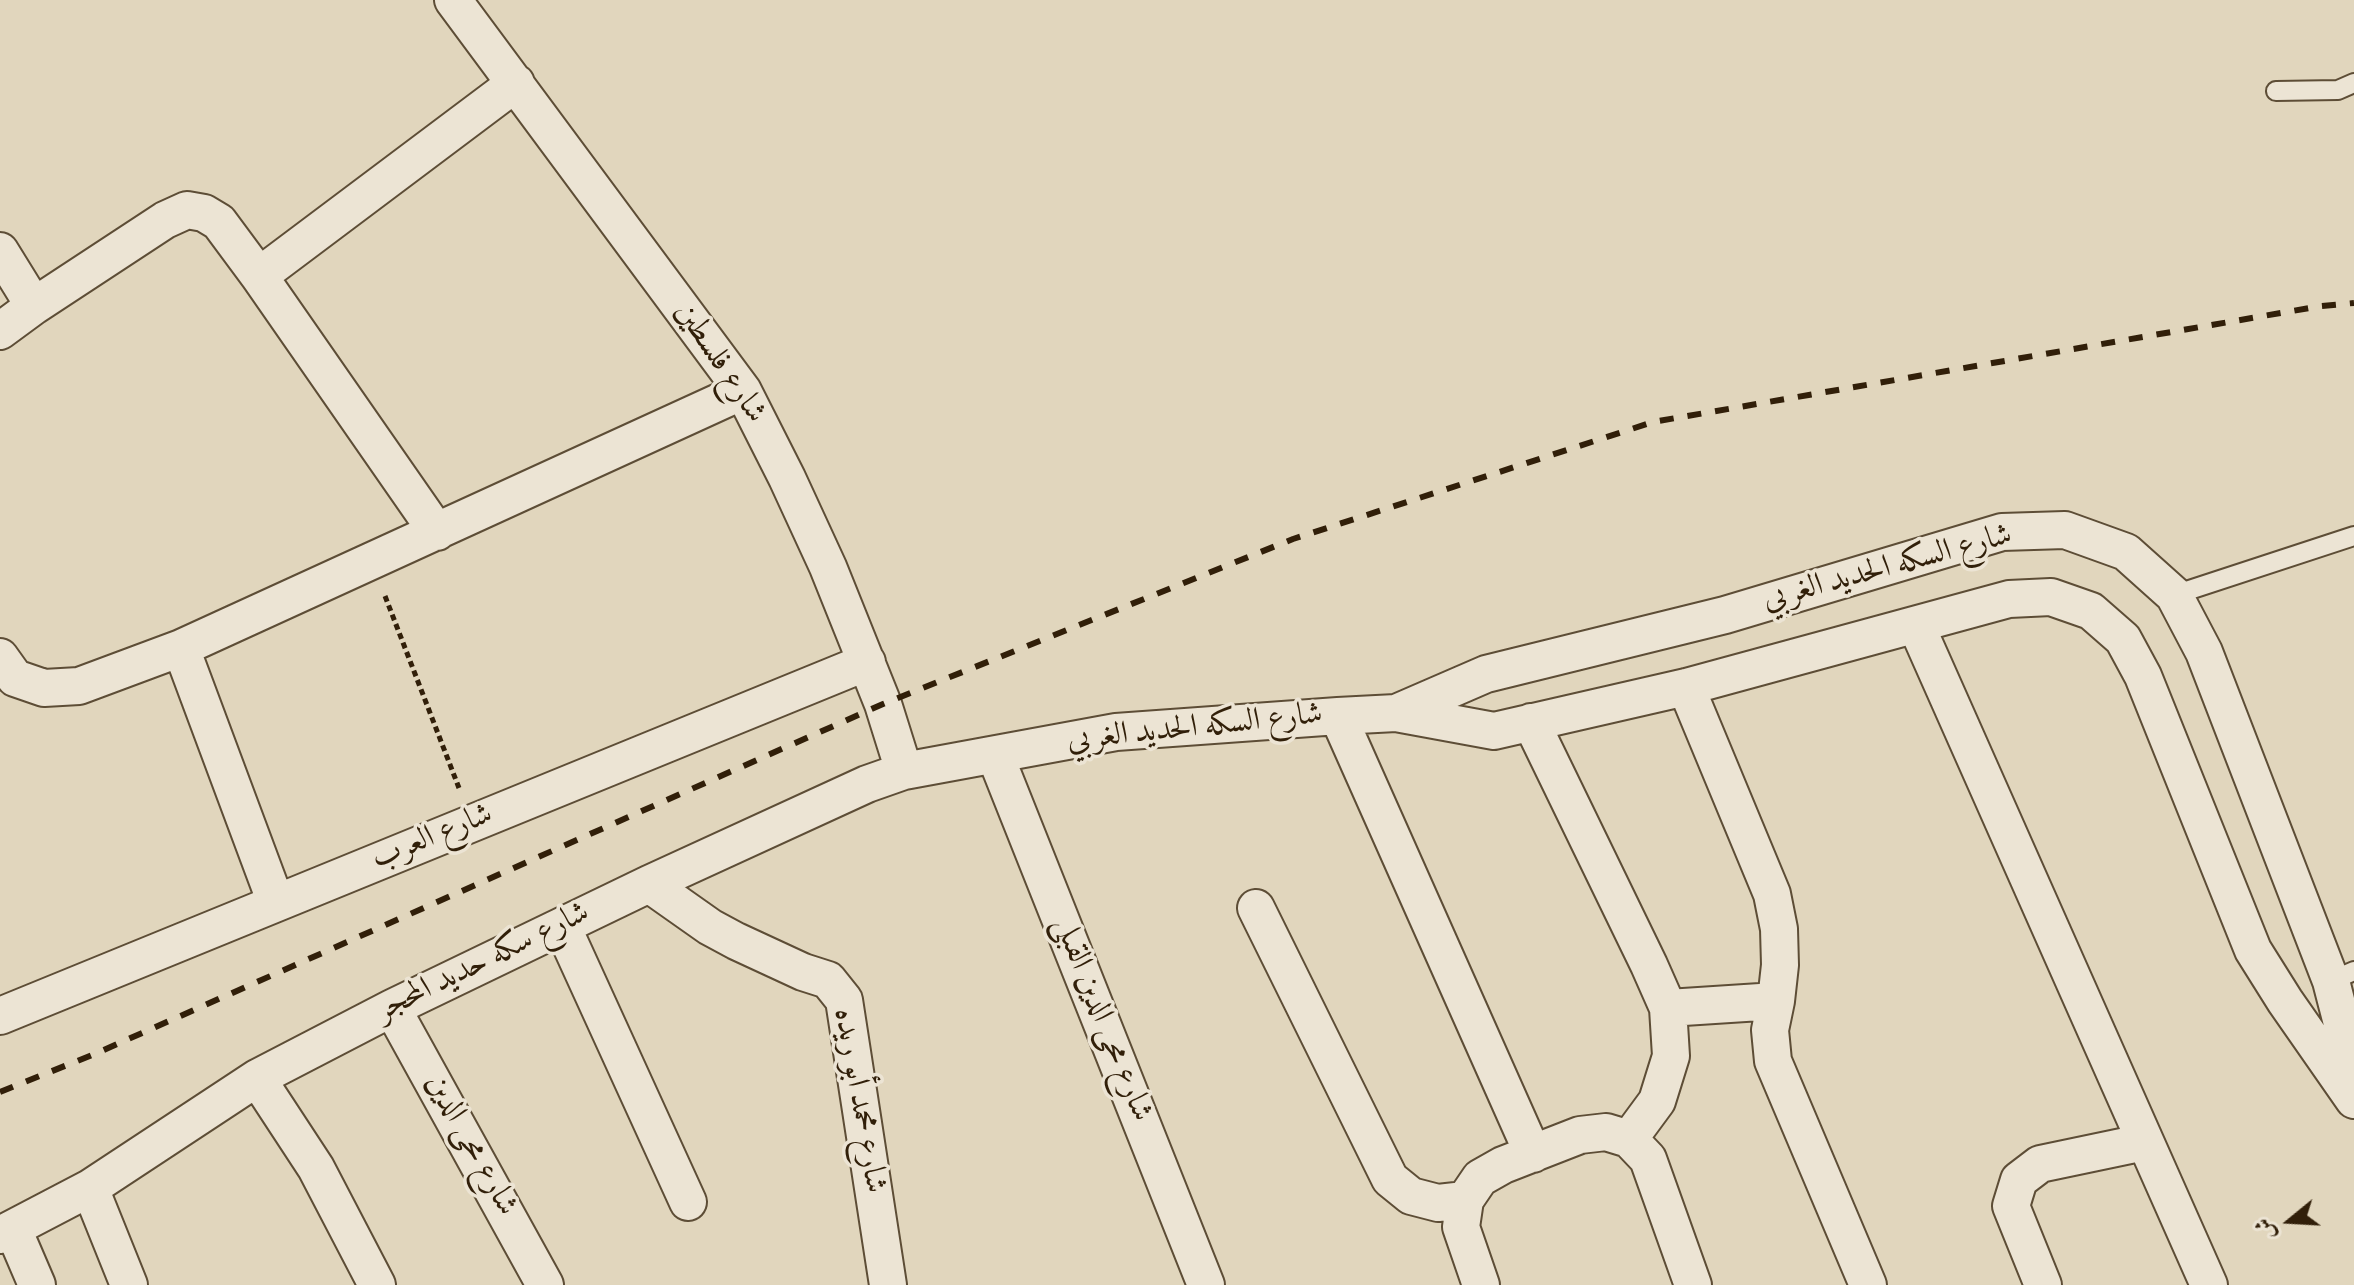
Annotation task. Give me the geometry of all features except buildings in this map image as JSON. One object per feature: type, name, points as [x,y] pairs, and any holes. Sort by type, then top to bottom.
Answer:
[{"type":"street","name":"شارع فلسطين","points":[[453,0],[743,391],[828,567],[867,662],[904,771]]},
{"type":"street","points":[[259,276],[516,83]]},
{"type":"street","points":[[0,331],[165,220],[187,210],[204,213],[219,222],[259,276],[437,532]]},
{"type":"street","points":[[0,251],[34,306]]},
{"type":"street","points":[[0,657],[15,678],[44,688],[79,686],[181,648],[743,391]]},
{"type":"street","name":"شارع السكه الحديد الغربي","points":[[1396,713],[1486,674],[1725,615],[2002,532],[2065,530],[2126,552],[2174,595],[2204,652],[2343,976],[2346,1039],[2354,1099]]},
{"type":"street","name":"شارع السكه الحديد الغربي","points":[[995,755],[1116,732],[1396,713],[1494,731],[1686,687],[2009,599],[2051,597],[2091,611],[2123,639],[2143,676],[2253,950],[2354,1099]]},
{"type":"street","points":[[1916,625],[2209,1285]]},
{"type":"street","points":[[181,648],[276,903]]},
{"type":"street","name":"شارع العرب","points":[[0,1016],[867,662]]},
{"type":"street","points":[[1686,687],[1772,894],[1779,929],[1780,965],[1770,1030],[1773,1061],[1868,1285]]},
{"type":"street","points":[[1338,716],[1533,1154]]},
{"type":"street","points":[[1531,722],[1668,1008],[1671,1056],[1657,1101],[1629,1139]]},
{"type":"street","name":"شارع سكه حديد المحجر","points":[[7,1232],[90,1188],[257,1078],[392,1008],[649,884],[867,784],[904,771],[995,755]]},
{"type":"street","name":"شارع محى الدين القبلى","points":[[995,755],[1206,1285]]},
{"type":"street","name":"شارع محمد أبو ريده","points":[[649,884],[710,927],[736,941],[828,980],[844,1000],[883,1284]]},
{"type":"street","points":[[1256,908],[1390,1179],[1411,1196],[1438,1203],[1465,1200]]},
{"type":"street","points":[[562,926],[688,1202]]},
{"type":"street","points":[[1668,1008],[1776,1001]]},
{"type":"street","name":"شارع محى الدين","points":[[392,1008],[545,1285]]},
{"type":"street","points":[[257,1078],[316,1168],[377,1285]]},
{"type":"street","points":[[1481,1285],[1461,1227],[1465,1200],[1480,1178],[1503,1165],[1580,1135],[1606,1132],[1629,1139],[1648,1159],[1693,1285]]},
{"type":"street","points":[[2043,1285],[2011,1206],[2019,1180],[2040,1164],[2145,1142]]},
{"type":"street","points":[[90,1188],[129,1285]]},
{"type":"street","points":[[7,1232],[37,1285]]},
{"type":"lane","points":[[2276,91],[2338,90],[2354,83]]},
{"type":"lane","points":[[2174,595],[2354,536]]},
{"type":"path","points":[[372,561],[472,823]]},
{"type":"railway","points":[[0,1092],[97,1053],[883,704],[1293,539],[1653,422],[2321,306],[2354,303]]}]
